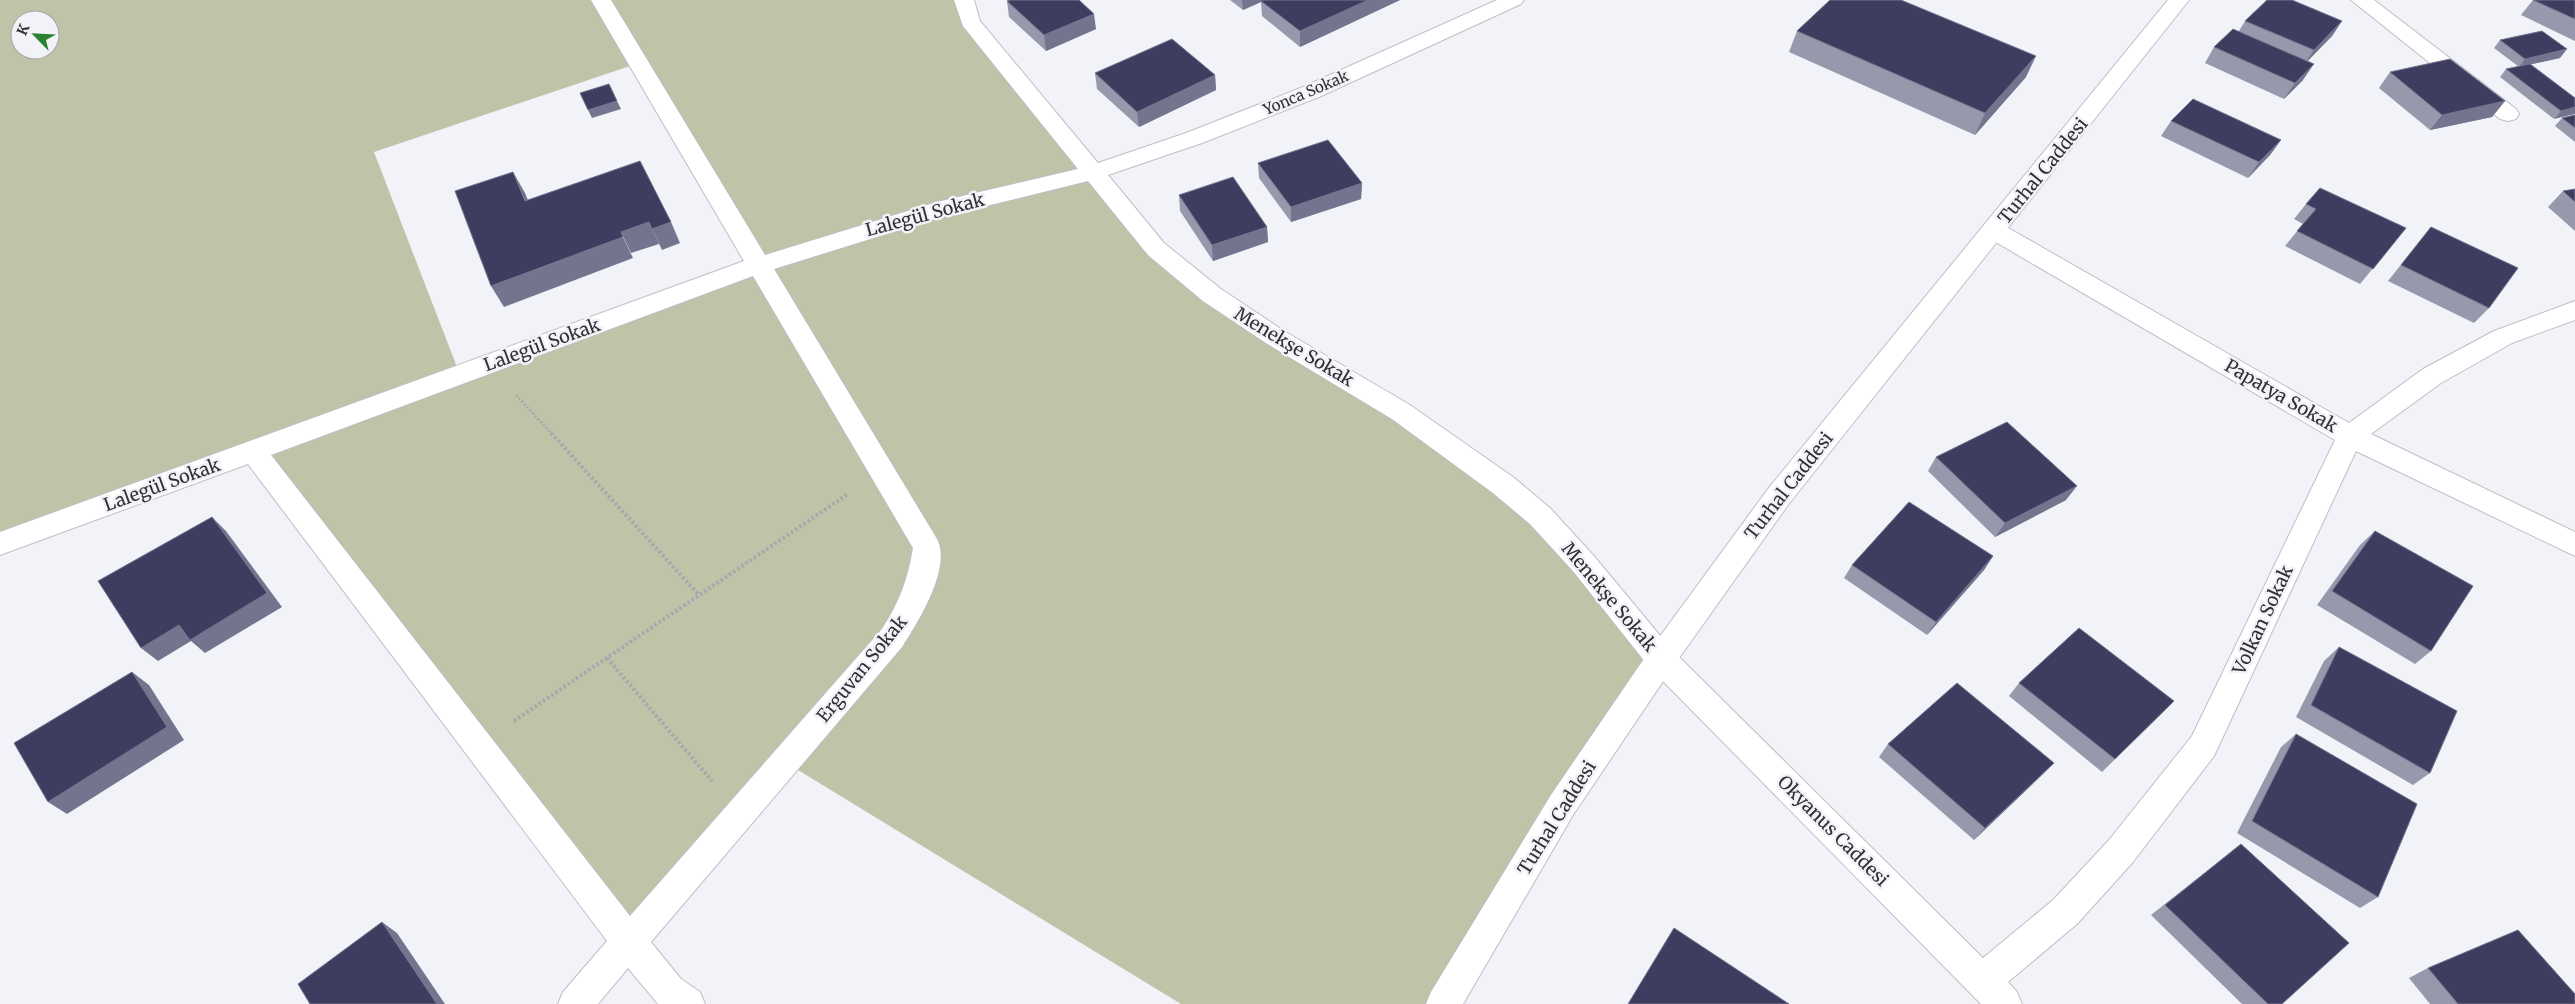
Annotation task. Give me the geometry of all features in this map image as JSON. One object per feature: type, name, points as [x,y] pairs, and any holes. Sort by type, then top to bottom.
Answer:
[{"type":"street","name":"Erguvan Sokak","points":[[575,1004],[892,638],[912,607],[924,578],[927,547],[602,0]]},
{"type":"street","name":"Menekşe Sokak","points":[[964,0],[970,22],[1156,249],[1212,295],[1275,337],[1401,412],[1495,479],[1526,504],[1584,563],[1661,659]]},
{"type":"street","name":"Yonca Sokak","points":[[1092,173],[1194,138],[1311,92],[1514,0]]},
{"type":"street","name":"Turhal Caddesi","points":[[1443,1004],[1562,805],[1661,659],[1778,497],[1995,231],[2179,0]]},
{"type":"street","points":[[2361,0],[2508,114]]},
{"type":"street","name":"Lalegül Sokak","points":[[0,544],[759,265],[937,210],[1092,173]]},
{"type":"street","name":"Papatya Sokak","points":[[1995,231],[2350,436],[2575,545]]},
{"type":"street","name":"Volkan Sokak","points":[[1982,980],[2065,912],[2121,851],[2203,746],[2350,436],[2432,376],[2502,337],[2575,310]]},
{"type":"street","points":[[253,451],[629,942],[669,990],[688,1004]]},
{"type":"street","name":"Okyanus Caddesi","points":[[1661,659],[2005,1004]]},
{"type":"path","points":[[488,365],[699,595]]},
{"type":"path","points":[[478,745],[882,471]]},
{"type":"path","points":[[607,658],[740,814]]},
{"type":"green space","points":[[0,0],[964,0],[1156,249],[1503,485],[1661,659],[1443,1004],[1181,1004],[785,762],[629,942],[253,451],[0,544]],"holes":[[[639,63],[759,265],[460,375],[374,152]]]},
{"type":"building","points":[[1079,0],[1094,14],[1044,35],[1007,1]]},
{"type":"building","points":[[1368,0],[1300,31],[1261,1]]},
{"type":"building","points":[[1830,0],[1901,0],[2036,56],[1985,113],[1797,31]]},
{"type":"building","points":[[2267,0],[2292,0],[2342,21],[2314,50],[2245,21]]},
{"type":"building","points":[[2533,0],[2575,0],[2575,19]]},
{"type":"building","points":[[2233,29],[2314,64],[2295,83],[2214,47]]},
{"type":"building","points":[[2542,31],[2567,49],[2525,59],[2500,40]]},
{"type":"building","points":[[1172,39],[1215,75],[1137,112],[1095,73]]},
{"type":"building","points":[[2450,59],[2505,101],[2442,115],[2390,72]]},
{"type":"building","points":[[2530,64],[2575,98],[2575,107],[2561,111],[2506,69]]},
{"type":"building","points":[[609,84],[617,101],[588,110],[580,93]]},
{"type":"building","points":[[2193,99],[2281,140],[2259,162],[2171,121]]},
{"type":"building","points":[[2575,115],[2575,128],[2562,118]]},
{"type":"building","points":[[1328,140],[1362,183],[1291,207],[1258,163]]},
{"type":"building","points":[[640,161],[671,222],[652,229],[649,222],[621,232],[623,237],[491,286],[455,191],[513,172],[525,201]]},
{"type":"building","points":[[1233,177],[1267,227],[1212,245],[1179,195]]},
{"type":"building","points":[[2320,188],[2406,228],[2373,269],[2297,231],[2316,209],[2306,204]]},
{"type":"building","points":[[2575,189],[2575,202],[2563,191]]},
{"type":"building","points":[[2431,227],[2518,268],[2489,308],[2401,265]]},
{"type":"building","points":[[2007,422],[2077,486],[2005,523],[1936,457]]},
{"type":"building","points":[[1909,502],[1993,556],[1936,622],[1852,565]]},
{"type":"building","points":[[212,517],[267,593],[190,640],[179,625],[141,648],[98,581]]},
{"type":"building","points":[[2375,531],[2473,586],[2431,651],[2332,591]]},
{"type":"building","points":[[2079,628],[2174,701],[2115,759],[2019,683]]},
{"type":"building","points":[[2339,647],[2457,711],[2430,773],[2311,705]]},
{"type":"building","points":[[132,672],[167,727],[48,802],[14,743]]},
{"type":"building","points":[[1957,683],[2054,763],[1985,828],[1888,744]]},
{"type":"building","points":[[2296,734],[2417,804],[2378,897],[2252,821]]},
{"type":"building","points":[[2241,844],[2349,943],[2282,1004],[2268,1004],[2165,905]]},
{"type":"building","points":[[382,922],[437,1004],[310,1004],[298,984]]},
{"type":"building","points":[[1674,928],[1789,1004],[1628,1004]]},
{"type":"building","points":[[2518,930],[2575,994],[2575,1004],[2458,1004],[2428,968]]}]
